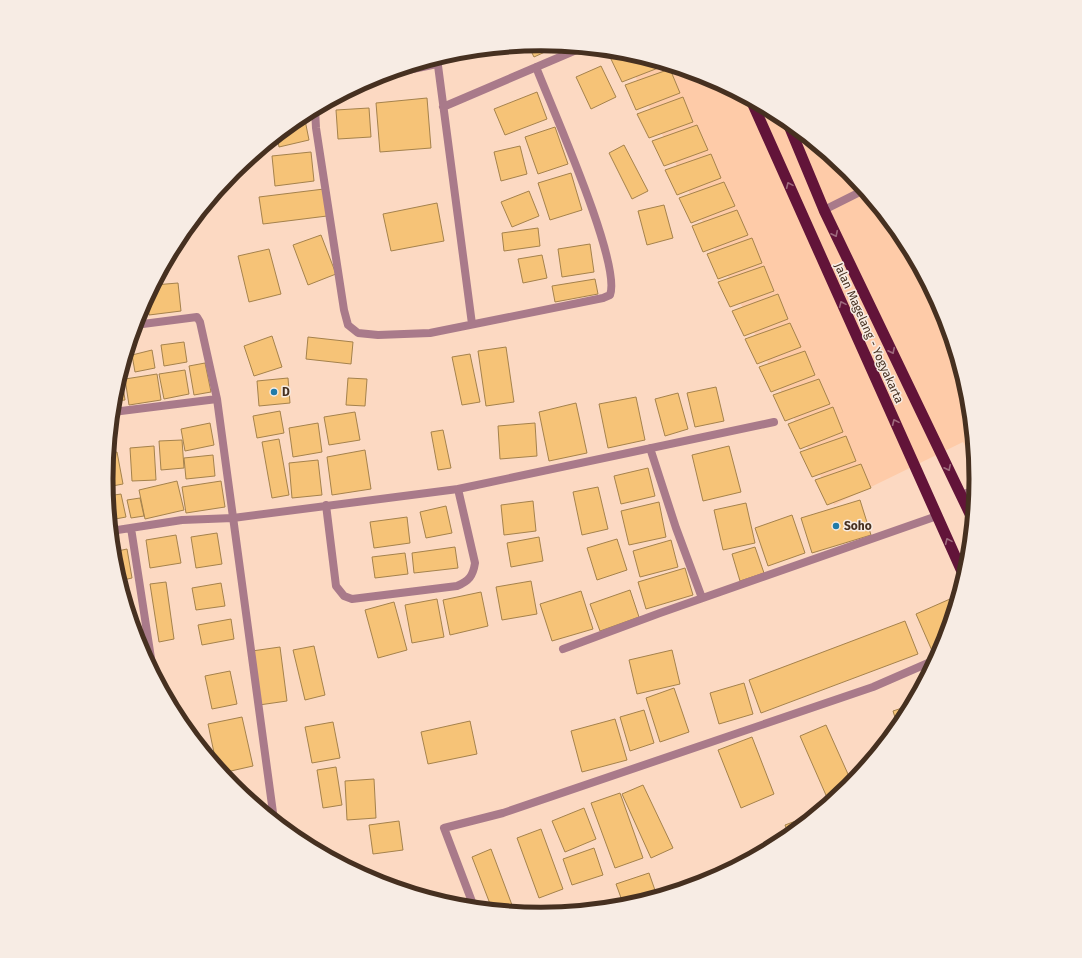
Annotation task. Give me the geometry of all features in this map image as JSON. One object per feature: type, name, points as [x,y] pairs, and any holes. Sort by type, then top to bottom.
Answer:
[{"type":"highway","name":"Jalan Magelang - Yogyakarta","points":[[754,108],[960,567]]},
{"type":"highway","name":"Jalan Magelang - Yogyakarta","points":[[791,132],[824,210],[968,509]]},
{"type":"street","points":[[443,107],[571,52]]},
{"type":"street","points":[[437,64],[472,324]]},
{"type":"street","points":[[315,115],[344,310],[348,325],[358,333],[378,335],[430,333],[610,296],[612,290],[610,271],[598,222],[536,68]]},
{"type":"street","points":[[824,210],[859,193]]},
{"type":"street","points":[[143,324],[197,317],[200,322],[217,399],[273,813]]},
{"type":"street","points":[[119,411],[217,399]]},
{"type":"street","points":[[116,530],[182,520],[233,518],[458,489],[774,422]]},
{"type":"street","points":[[650,448],[676,528],[702,598]]},
{"type":"street","points":[[326,505],[336,586],[344,596],[352,599],[457,586],[467,582],[473,574],[475,563],[458,489]]},
{"type":"street","points":[[961,495],[969,492]]},
{"type":"street","points":[[563,650],[702,598],[937,516]]},
{"type":"street","points":[[131,528],[150,652]]},
{"type":"street","points":[[472,901],[444,828],[503,812],[873,687],[927,663]]},
{"type":"shaded area","points":[[628,60],[679,74],[730,95],[755,108],[802,139],[844,176],[881,218],[912,265],[925,290],[946,341],[954,368],[961,396],[968,453],[963,442],[834,505]]},
{"type":"building","points":[[531,51],[547,51],[534,57]]},
{"type":"building","points":[[610,57],[624,59],[658,68],[622,82]]},
{"type":"building","points":[[601,66],[616,97],[591,109],[576,77]]},
{"type":"building","points":[[666,70],[671,72],[680,93],[636,110],[625,85]]},
{"type":"building","points":[[537,92],[547,119],[505,135],[494,109]]},
{"type":"building","points":[[683,97],[693,122],[649,138],[637,114]]},
{"type":"building","points":[[427,98],[431,148],[380,152],[376,103]]},
{"type":"building","points":[[369,108],[371,137],[338,139],[336,110]]},
{"type":"building","points":[[305,122],[309,140],[279,147],[278,141]]},
{"type":"building","points":[[697,125],[708,150],[664,166],[652,141]]},
{"type":"building","points":[[555,127],[568,164],[538,174],[525,137]]},
{"type":"building","points":[[624,145],[648,191],[632,199],[609,153]]},
{"type":"building","points":[[520,146],[527,174],[501,181],[494,152]]},
{"type":"building","points":[[311,152],[314,181],[275,186],[272,156]]},
{"type":"building","points":[[711,154],[721,178],[677,195],[665,170]]},
{"type":"building","points":[[571,173],[582,210],[550,220],[538,183]]},
{"type":"building","points":[[724,182],[735,206],[691,223],[679,198]]},
{"type":"building","points":[[324,189],[327,216],[263,224],[259,197]]},
{"type":"building","points":[[529,191],[539,216],[512,227],[501,202]]},
{"type":"building","points":[[437,203],[444,241],[391,251],[383,214]]},
{"type":"building","points":[[664,205],[673,238],[647,245],[638,211]]},
{"type":"building","points":[[737,210],[748,235],[703,252],[692,226]]},
{"type":"building","points":[[538,228],[540,246],[504,251],[502,233]]},
{"type":"building","points":[[321,235],[336,274],[308,285],[293,245]]},
{"type":"building","points":[[752,238],[762,263],[718,279],[707,254]]},
{"type":"building","points":[[590,244],[594,272],[562,277],[558,249]]},
{"type":"building","points":[[269,249],[281,294],[249,302],[238,256]]},
{"type":"building","points":[[542,255],[547,278],[523,283],[518,259]]},
{"type":"building","points":[[764,266],[774,291],[730,307],[718,282]]},
{"type":"building","points":[[595,279],[598,294],[555,302],[552,286]]},
{"type":"building","points":[[178,283],[181,311],[149,315],[148,310],[160,285]]},
{"type":"building","points":[[778,294],[788,319],[744,336],[732,311]]},
{"type":"building","points":[[790,323],[801,347],[757,364],[745,339]]},
{"type":"building","points":[[272,336],[282,367],[254,376],[244,346]]},
{"type":"building","points":[[308,337],[353,342],[351,364],[306,359]]},
{"type":"building","points":[[184,342],[187,362],[164,366],[161,345]]},
{"type":"building","points":[[506,347],[514,402],[486,406],[478,351]]},
{"type":"building","points":[[152,350],[155,368],[135,372],[132,355]]},
{"type":"building","points":[[805,351],[815,375],[771,392],[759,367]]},
{"type":"building","points":[[470,354],[480,402],[462,405],[452,357]]},
{"type":"building","points":[[205,363],[211,392],[194,395],[189,366]]},
{"type":"building","points":[[185,370],[189,394],[164,399],[159,374]]},
{"type":"building","points":[[157,374],[161,400],[129,405],[125,379]]},
{"type":"building","name":"D","points":[[288,378],[290,403],[259,406],[257,381]]},
{"type":"building","points":[[348,378],[367,379],[365,406],[346,405]]},
{"type":"building","points":[[819,379],[830,404],[785,421],[773,395]]},
{"type":"building","points":[[123,387],[125,400],[120,400]]},
{"type":"building","points":[[716,387],[724,421],[695,427],[687,393]]},
{"type":"building","points":[[678,393],[688,429],[665,436],[655,399]]},
{"type":"building","points":[[636,397],[645,440],[608,448],[599,404]]},
{"type":"building","points":[[576,403],[587,453],[549,461],[539,412]]},
{"type":"building","points":[[833,407],[843,432],[800,449],[788,424]]},
{"type":"building","name":"D","points":[[280,411],[284,433],[257,438],[253,416]]},
{"type":"building","points":[[355,412],[360,440],[329,445],[324,417]]},
{"type":"building","points":[[210,423],[214,445],[185,451],[181,429]]},
{"type":"building","points":[[318,423],[322,452],[293,457],[289,428]]},
{"type":"building","points":[[535,423],[537,456],[500,459],[498,426]]},
{"type":"building","points":[[443,430],[451,468],[438,470],[431,432]]},
{"type":"building","points":[[846,436],[856,461],[812,477],[800,452]]},
{"type":"building","points":[[279,439],[289,495],[272,498],[262,442]]},
{"type":"building","points":[[182,440],[184,468],[161,470],[159,441]]},
{"type":"building","points":[[154,446],[156,480],[132,481],[130,448]]},
{"type":"building","points":[[729,446],[741,492],[703,501],[692,455]]},
{"type":"building","points":[[365,450],[371,489],[332,495],[327,457]]},
{"type":"building","points":[[114,452],[117,452],[123,484],[113,486],[113,479]]},
{"type":"building","points":[[213,455],[215,476],[186,479],[184,458]]},
{"type":"building","points":[[318,460],[322,495],[292,498],[289,463]]},
{"type":"building","name":"Soho","points":[[861,464],[871,488],[827,505],[815,480]]},
{"type":"building","points":[[648,468],[655,496],[621,504],[614,476]]},
{"type":"building","points":[[177,481],[184,510],[145,519],[139,490]]},
{"type":"building","points":[[221,481],[225,507],[186,513],[182,487]]},
{"type":"building","points":[[598,487],[608,529],[582,535],[573,492]]},
{"type":"building","points":[[121,494],[126,517],[115,519],[114,495]]},
{"type":"building","points":[[140,498],[144,516],[131,518],[127,500]]},
{"type":"building","name":"Soho","points":[[860,500],[871,535],[812,553],[801,518]]},
{"type":"building","points":[[533,501],[536,531],[504,535],[501,505]]},
{"type":"building","points":[[659,502],[666,537],[629,545],[621,511]]},
{"type":"building","points":[[746,503],[755,543],[723,550],[714,510]]},
{"type":"building","points":[[446,506],[452,533],[426,538],[420,512]]},
{"type":"building","points":[[792,515],[805,553],[768,566],[755,528]]},
{"type":"building","points":[[407,517],[410,543],[374,548],[370,522]]},
{"type":"building","points":[[217,533],[222,564],[196,568],[191,537]]},
{"type":"building","points":[[176,535],[181,563],[150,568],[146,540]]},
{"type":"building","points":[[539,537],[543,561],[511,567],[507,543]]},
{"type":"building","points":[[617,539],[627,570],[597,580],[587,548]]},
{"type":"building","points":[[671,540],[678,567],[640,577],[633,551]]},
{"type":"building","points":[[455,547],[458,568],[414,573],[412,553]]},
{"type":"building","points":[[755,547],[764,573],[740,581],[732,554]]},
{"type":"building","points":[[127,549],[132,578],[125,580],[119,551]]},
{"type":"building","points":[[405,553],[408,574],[375,578],[372,557]]},
{"type":"building","points":[[685,568],[693,595],[646,609],[638,582]]},
{"type":"building","points":[[531,581],[537,614],[502,620],[496,587]]},
{"type":"building","points":[[166,582],[174,639],[159,642],[150,584]]},
{"type":"building","points":[[221,583],[225,606],[196,610],[192,588]]},
{"type":"building","points":[[630,590],[639,617],[600,631],[590,604]]},
{"type":"building","points":[[581,591],[593,629],[552,641],[540,604]]},
{"type":"building","points":[[481,592],[488,626],[450,635],[443,600]]},
{"type":"building","points":[[437,599],[444,637],[412,643],[405,605]]},
{"type":"building","points":[[950,599],[951,601],[932,651],[916,614]]},
{"type":"building","points":[[394,602],[407,650],[378,658],[365,610]]},
{"type":"building","points":[[231,619],[234,639],[202,645],[198,625]]},
{"type":"building","points":[[905,621],[918,654],[761,713],[749,680]]},
{"type":"building","points":[[314,646],[325,695],[305,700],[293,650]]},
{"type":"building","points":[[280,647],[287,701],[259,705],[252,651]]},
{"type":"building","points":[[672,650],[680,684],[637,694],[629,660]]},
{"type":"building","points":[[230,671],[237,704],[212,709],[205,676]]},
{"type":"building","points":[[744,683],[753,714],[719,724],[710,693]]},
{"type":"building","points":[[674,688],[689,732],[660,742],[646,698]]},
{"type":"building","points":[[903,708],[896,719],[893,711]]},
{"type":"building","points":[[644,710],[654,743],[630,751],[620,717]]},
{"type":"building","points":[[242,717],[253,766],[229,772],[215,756],[208,724]]},
{"type":"building","points":[[615,719],[627,760],[582,772],[571,731]]},
{"type":"building","points":[[470,721],[477,754],[428,764],[421,732]]},
{"type":"building","points":[[333,722],[340,758],[312,763],[305,727]]},
{"type":"building","points":[[826,725],[849,776],[827,797],[800,736]]},
{"type":"building","points":[[752,737],[774,794],[741,808],[718,750]]},
{"type":"building","points":[[336,767],[342,805],[323,808],[317,770]]},
{"type":"building","points":[[374,779],[376,818],[347,820],[345,781]]},
{"type":"building","points":[[643,785],[673,848],[651,858],[622,794]]},
{"type":"building","points":[[620,793],[643,858],[615,868],[591,803]]},
{"type":"building","points":[[584,808],[596,839],[565,852],[552,821]]},
{"type":"building","points":[[803,818],[787,830],[785,825]]},
{"type":"building","points":[[399,821],[403,850],[373,854],[369,825]]},
{"type":"building","points":[[541,829],[563,889],[539,898],[517,838]]},
{"type":"building","points":[[594,848],[603,875],[572,885],[563,859]]},
{"type":"building","points":[[491,849],[512,905],[490,904],[472,857]]},
{"type":"building","points":[[649,873],[655,891],[622,899],[616,884]]},
{"type":"place","name":"D","points":[[274,392]]},
{"type":"place","name":"Soho","points":[[836,526]]}]
